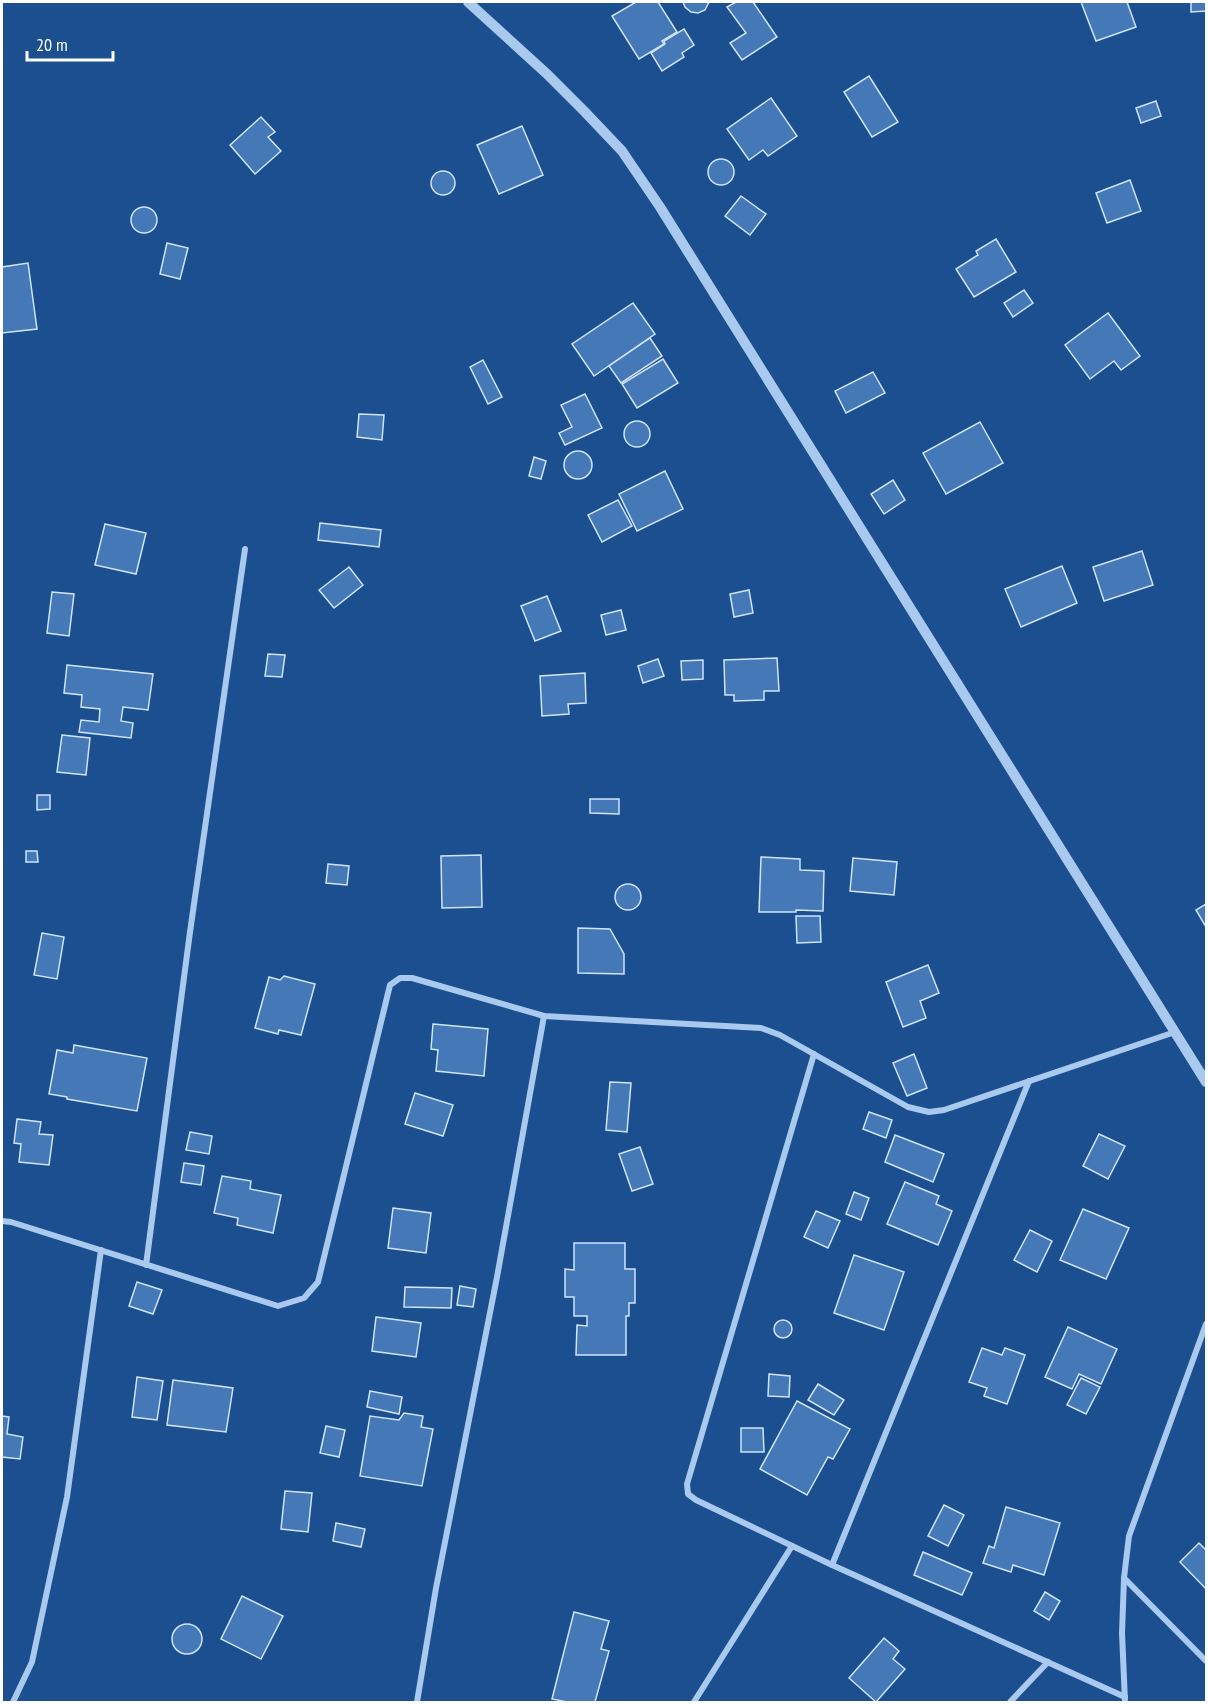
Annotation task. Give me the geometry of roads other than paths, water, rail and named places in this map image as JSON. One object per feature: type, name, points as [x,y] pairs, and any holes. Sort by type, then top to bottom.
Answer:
[{"type":"street","points":[[468,2],[547,74],[621,151],[672,227],[1206,1082]]},
{"type":"street","points":[[146,1265],[188,944],[245,549]]},
{"type":"street","points":[[2,1221],[278,1306],[304,1298],[318,1282],[390,985],[400,978],[412,978],[544,1016],[761,1028],[780,1035],[908,1107],[929,1112],[944,1110],[1175,1032]]},
{"type":"street","points":[[417,1702],[436,1588],[497,1277],[544,1016]]},
{"type":"street","points":[[814,1054],[687,1484],[688,1494],[696,1500],[832,1565],[1048,1662],[1125,1700],[1122,1634],[1124,1578],[1129,1536],[1206,1324]]},
{"type":"street","points":[[832,1565],[1029,1081]]},
{"type":"street","points":[[13,1702],[32,1662],[67,1497],[101,1250]]},
{"type":"street","points":[[694,1702],[792,1545]]},
{"type":"street","points":[[1124,1578],[1206,1661]]},
{"type":"street","points":[[1010,1702],[1048,1662]]}]
